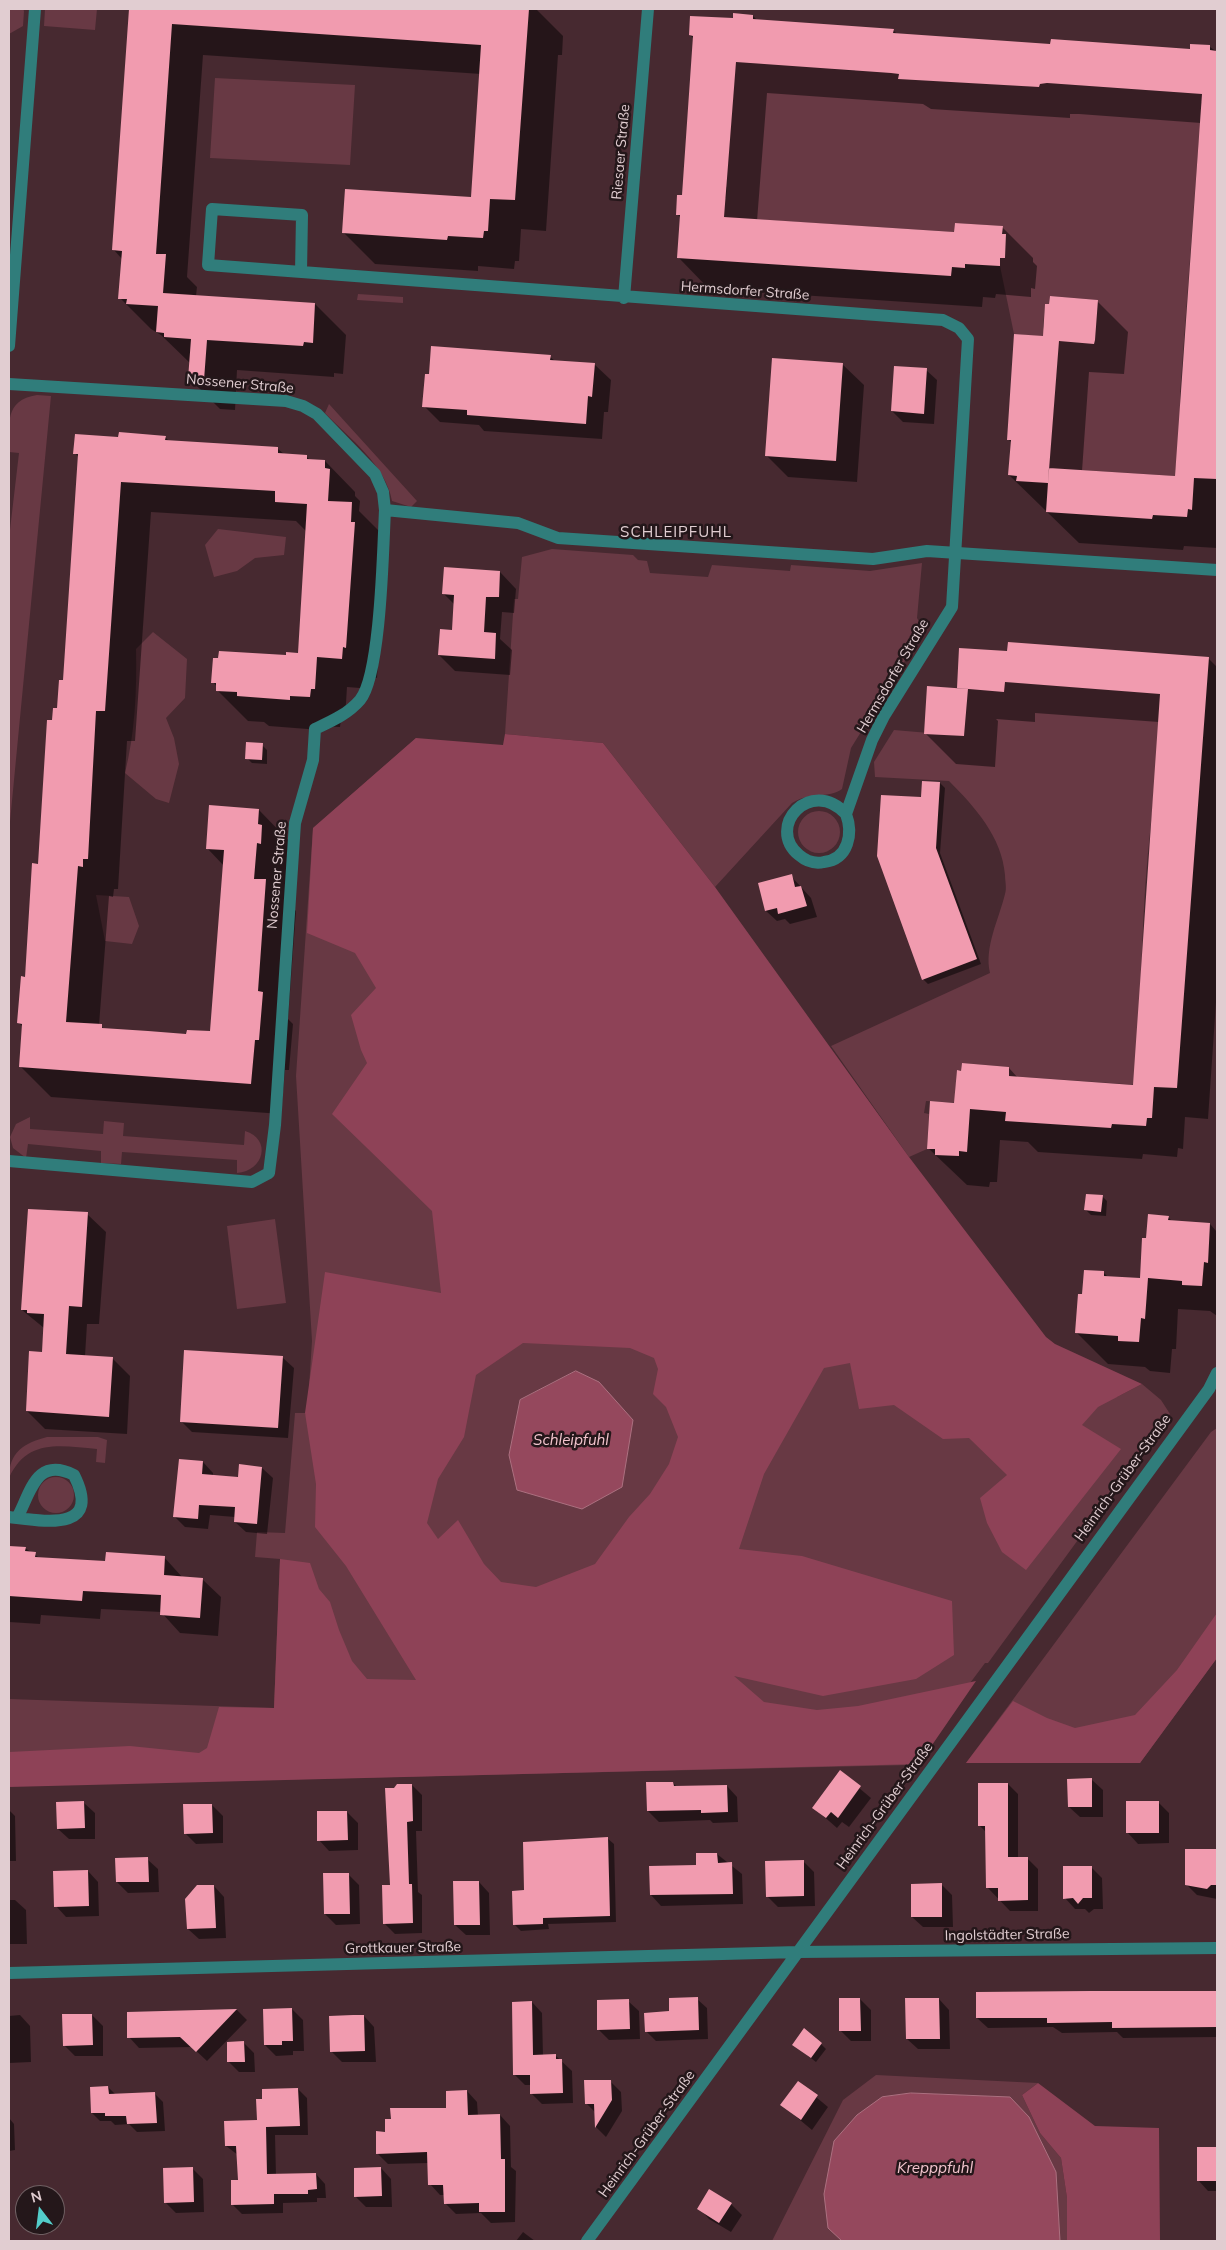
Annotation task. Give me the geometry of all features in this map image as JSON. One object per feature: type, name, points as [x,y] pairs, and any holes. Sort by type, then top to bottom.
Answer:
[{"type":"street","points":[[9,346],[35,9]]},
{"type":"street","name":"Riesaer Straße","points":[[624,298],[648,9]]},
{"type":"street","name":"Hermsdorfer Straße","points":[[301,272],[302,214],[212,209],[208,265],[624,298],[943,320],[959,328],[968,339],[952,607],[880,724],[858,776],[846,814],[850,825],[850,837],[846,848],[837,857],[827,862],[814,863],[803,859],[794,851],[788,840],[788,828],[790,819],[802,804],[821,800],[839,807],[846,814]]},
{"type":"street","name":"Nossener Straße","points":[[9,384],[286,401],[303,406],[317,414],[375,474],[382,492],[385,510],[377,633],[370,679],[361,699],[342,716],[315,729],[313,760],[295,823],[275,1125],[268,1173],[252,1182],[9,1161]]},
{"type":"street","points":[[385,510],[518,523],[558,538],[873,559],[927,550],[1217,570]]},
{"type":"street","name":"Heinrich-Grüber-Straße","points":[[587,2241],[1209,1389],[1217,1373]]},
{"type":"street","points":[[57,1470],[74,1475],[81,1495],[80,1506],[75,1516],[66,1521],[13,1517],[39,1476],[48,1471],[57,1470]]},
{"type":"street","name":"Ingolstädter Straße","points":[[798,1952],[1217,1948]]},
{"type":"street","name":"Grottkauer Straße","points":[[9,1973],[798,1952]]},
{"type":"shaded area","points":[[9,9],[23,9],[24,11],[23,26],[9,34]]},
{"type":"shaded area","points":[[45,9],[97,9],[95,30],[44,26]]},
{"type":"shaded area","points":[[736,58],[751,59],[751,63],[762,64],[763,60],[797,66],[832,65],[832,69],[855,71],[856,66],[899,74],[898,78],[1039,87],[1040,84],[1047,83],[1188,93],[1206,90],[1205,102],[1201,102],[1203,137],[1199,137],[1180,394],[1181,464],[1176,464],[1175,476],[1049,468],[1059,337],[1095,339],[1098,300],[1050,296],[1049,304],[1045,304],[1043,327],[1047,337],[1014,334],[1000,266],[1000,258],[1005,258],[1006,234],[1002,234],[1002,226],[955,223],[954,232],[720,217],[721,198],[726,198],[727,187],[722,186],[728,163]]},
{"type":"shaded area","points":[[215,78],[355,85],[350,165],[210,158]]},
{"type":"shaded area","points":[[358,294],[403,297],[403,303],[357,300]]},
{"type":"shaded area","points":[[37,395],[51,396],[9,832],[9,538],[19,453],[9,452],[9,423],[14,408],[19,402]]},
{"type":"shaded area","points":[[329,404],[417,501],[411,507],[392,501],[388,488],[374,464],[355,442],[325,413]]},
{"type":"shaded area","points":[[218,529],[286,537],[284,555],[255,558],[237,571],[214,577],[205,545]]},
{"type":"shaded area","points":[[552,549],[633,555],[638,560],[647,561],[650,573],[708,577],[712,565],[790,571],[791,565],[870,571],[922,563],[917,618],[924,630],[851,748],[842,789],[831,794],[806,797],[792,803],[715,887],[603,743],[505,734],[514,599],[518,599],[522,557]]},
{"type":"shaded area","points":[[153,632],[187,659],[185,698],[166,718],[174,738],[179,764],[169,803],[156,799],[125,773],[135,711],[136,649]]},
{"type":"shaded area","points":[[1005,682],[1165,694],[1158,742],[1145,888],[1138,1085],[1009,1076],[1009,1067],[962,1063],[961,1071],[957,1071],[955,1094],[959,1103],[926,1101],[924,1113],[929,1114],[927,1149],[909,1157],[831,1046],[990,973],[989,953],[993,933],[1006,892],[1005,875],[1003,861],[993,835],[977,812],[949,781],[875,777],[874,762],[894,730],[964,736],[968,689]]},
{"type":"shaded area","points":[[505,734],[603,743],[715,887],[909,1157],[1046,1337],[1055,1344],[1142,1384],[1098,1407],[1082,1425],[1121,1449],[1026,1570],[1002,1552],[987,1523],[980,1498],[1007,1475],[969,1438],[943,1439],[894,1405],[859,1409],[850,1363],[824,1368],[764,1474],[739,1549],[802,1556],[952,1601],[954,1655],[916,1679],[823,1696],[734,1676],[764,1702],[817,1710],[858,1706],[976,1681],[919,1764],[9,1787],[9,1752],[130,1746],[199,1753],[207,1748],[219,1707],[274,1708],[280,1559],[310,1563],[319,1589],[330,1602],[352,1661],[367,1679],[416,1680],[346,1566],[315,1527],[316,1484],[305,1413],[325,1272],[441,1293],[432,1211],[332,1114],[367,1063],[361,1050],[351,1015],[376,988],[355,953],[307,933],[313,828],[416,738],[503,745]],"holes":[[[523,1343],[630,1348],[654,1358],[658,1369],[653,1394],[666,1407],[678,1437],[669,1464],[650,1494],[629,1517],[595,1564],[536,1587],[501,1582],[484,1564],[458,1520],[438,1539],[427,1523],[438,1479],[464,1437],[476,1375]]]},
{"type":"shaded area","points":[[416,738],[1036,1351],[1117,1397],[1142,1384],[1161,1400],[1170,1414],[988,1663],[985,1663],[909,1765],[9,1786],[9,1699],[274,1708],[280,1559],[255,1557],[257,1532],[285,1533],[295,1413],[305,1413],[307,1418],[312,1341],[296,1076],[313,828]]},
{"type":"shaded area","points":[[823,811],[831,814],[837,820],[840,832],[837,844],[831,850],[815,853],[807,850],[801,844],[798,828],[801,820],[807,814]]},
{"type":"shaded area","points":[[96,895],[129,897],[139,926],[132,944],[105,941]]},
{"type":"shaded area","points":[[30,1117],[30,1129],[103,1134],[104,1121],[124,1123],[123,1136],[244,1145],[245,1131],[254,1135],[259,1141],[261,1154],[259,1161],[253,1167],[237,1173],[237,1160],[122,1152],[121,1164],[101,1163],[101,1151],[28,1144],[26,1158],[13,1148],[10,1137],[16,1124]]},
{"type":"shaded area","points":[[275,1219],[286,1303],[237,1309],[227,1226]]},
{"type":"shaded area","points":[[1217,1428],[1217,1658],[1140,1763],[966,1763],[1211,1432]]},
{"type":"shaded area","points":[[47,1437],[98,1437],[107,1440],[105,1463],[96,1462],[97,1449],[46,1447],[35,1450],[25,1456],[16,1465],[9,1478],[12,1461],[19,1450],[31,1442]]},
{"type":"shaded area","points":[[56,1477],[68,1483],[74,1495],[68,1507],[56,1513],[44,1507],[38,1495],[44,1483]]},
{"type":"shaded area","points":[[1217,1613],[1217,1658],[1140,1763],[966,1763],[1013,1701],[1047,1718],[1075,1728],[1135,1715],[1177,1670]]},
{"type":"shaded area","points":[[876,2075],[1038,2083],[1022,2095],[1040,2133],[1061,2158],[1067,2198],[1067,2241],[1060,2241],[1010,2097],[911,2093],[862,2241],[772,2241],[843,2100]]},
{"type":"shaded area","points":[[1038,2083],[1095,2126],[1159,2128],[1160,2241],[1067,2241],[1067,2198],[1061,2158],[1040,2133],[1022,2095]]},
{"type":"water","name":"Schleipfuhl","points":[[576,1371],[599,1382],[633,1420],[622,1487],[582,1509],[517,1490],[509,1455],[520,1400]]},
{"type":"water","name":"Krepppfuhl","points":[[911,2093],[1010,2097],[1029,2117],[1056,2172],[1060,2241],[842,2241],[828,2228],[824,2194],[834,2141],[857,2115],[882,2097]]},
{"type":"building","points":[[129,9],[529,9],[515,200],[490,199],[488,231],[484,231],[483,238],[448,236],[447,240],[342,233],[345,189],[471,197],[481,45],[172,24],[156,254],[166,254],[163,293],[315,303],[313,343],[304,342],[303,346],[207,340],[204,380],[188,379],[191,339],[164,337],[164,333],[156,332],[158,306],[126,304],[127,299],[118,299],[122,251],[112,250]]},
{"type":"building","points":[[733,13],[753,15],[753,19],[894,29],[893,33],[1050,44],[1051,39],[1190,49],[1190,44],[1210,45],[1210,50],[1217,51],[1217,479],[1194,478],[1192,510],[1188,509],[1187,517],[1153,515],[1152,519],[1046,512],[1049,468],[1175,476],[1202,94],[1047,83],[1040,84],[1039,87],[898,79],[899,74],[891,73],[736,62],[724,217],[954,232],[955,223],[1003,226],[1002,234],[1006,234],[1005,258],[1000,258],[1000,266],[965,264],[965,268],[952,267],[951,276],[677,258],[680,215],[676,215],[677,195],[682,195],[693,36],[689,35],[690,16],[733,18]]},
{"type":"building","points":[[1050,296],[1098,300],[1095,340],[1094,344],[1059,341],[1048,483],[1016,481],[1017,476],[1008,475],[1011,440],[1007,440],[1014,334],[1043,336],[1045,304],[1049,304]]},
{"type":"building","points":[[431,346],[551,355],[550,360],[595,363],[592,397],[588,396],[586,424],[467,415],[467,410],[422,407],[425,374],[429,374]]},
{"type":"building","points":[[772,358],[843,363],[836,461],[765,456]]},
{"type":"building","points":[[894,366],[927,368],[924,414],[891,411]]},
{"type":"building","points":[[119,432],[166,436],[165,440],[278,447],[278,453],[307,455],[307,459],[325,460],[325,468],[330,469],[328,501],[352,502],[351,522],[355,522],[346,648],[343,647],[342,659],[317,657],[315,689],[311,689],[310,697],[290,696],[290,700],[237,696],[237,692],[216,691],[216,683],[211,683],[213,658],[218,658],[219,651],[286,655],[286,652],[298,653],[307,504],[275,502],[275,491],[121,482],[105,711],[96,711],[88,859],[83,859],[83,867],[78,866],[66,1022],[102,1024],[102,1028],[186,1034],[187,1030],[210,1031],[224,850],[206,849],[209,805],[259,809],[258,824],[262,825],[261,844],[257,843],[254,879],[266,879],[258,991],[263,992],[259,1040],[255,1040],[251,1084],[19,1067],[22,1024],[17,1023],[21,976],[25,977],[32,863],[38,864],[47,720],[52,720],[53,708],[57,708],[59,680],[63,680],[78,454],[73,454],[75,434],[118,437]]},
{"type":"building","points":[[444,567],[500,571],[499,597],[486,597],[484,632],[496,633],[495,659],[438,655],[440,629],[452,630],[454,595],[442,594]]},
{"type":"building","points":[[1008,642],[1209,657],[1177,1088],[1154,1087],[1152,1118],[1147,1118],[1146,1126],[1112,1124],[1111,1128],[1005,1121],[1006,1112],[970,1109],[967,1152],[959,1151],[959,1156],[935,1155],[935,1149],[927,1149],[930,1101],[954,1103],[957,1070],[961,1071],[962,1063],[1009,1067],[1009,1076],[1133,1085],[1160,694],[1005,682],[1004,692],[957,688],[959,648],[1007,651]]},
{"type":"building","points":[[927,686],[968,689],[964,736],[924,734]]},
{"type":"building","points":[[246,742],[263,743],[262,760],[245,759]]},
{"type":"building","points":[[922,781],[940,782],[936,848],[977,959],[922,980],[877,856],[881,795],[921,797]]},
{"type":"building","points":[[792,874],[795,887],[801,886],[807,906],[778,914],[777,908],[765,911],[758,883]]},
{"type":"building","points":[[1086,1194],[1103,1195],[1101,1212],[1084,1210]]},
{"type":"building","points":[[28,1209],[88,1212],[82,1307],[69,1306],[66,1354],[113,1357],[109,1417],[26,1411],[29,1351],[42,1352],[44,1314],[27,1313],[27,1310],[21,1310]]},
{"type":"building","points":[[1148,1214],[1169,1216],[1168,1220],[1210,1223],[1208,1263],[1204,1262],[1202,1286],[1182,1285],[1182,1281],[1148,1278],[1145,1319],[1141,1318],[1139,1342],[1118,1341],[1118,1336],[1075,1333],[1078,1294],[1082,1294],[1084,1270],[1104,1271],[1104,1276],[1140,1278],[1142,1238],[1146,1238]]},
{"type":"building","points":[[184,1350],[283,1356],[278,1428],[180,1422]]},
{"type":"building","points":[[179,1459],[203,1461],[202,1474],[238,1477],[239,1464],[262,1467],[257,1524],[234,1522],[235,1507],[199,1505],[198,1519],[173,1517]]},
{"type":"building","points":[[9,1546],[26,1547],[25,1551],[36,1552],[35,1557],[105,1561],[106,1552],[165,1556],[164,1575],[203,1578],[200,1618],[160,1615],[161,1595],[83,1591],[82,1601],[9,1596]]},
{"type":"building","points":[[840,1770],[861,1786],[838,1818],[831,1812],[826,1818],[812,1808]]},
{"type":"building","points":[[1092,1778],[1092,1807],[1068,1807],[1067,1779]]},
{"type":"building","points":[[646,1782],[673,1782],[674,1786],[727,1785],[728,1812],[701,1813],[701,1810],[647,1811]]},
{"type":"building","points":[[978,1783],[1008,1783],[1008,1857],[1028,1857],[1028,1900],[998,1901],[998,1888],[986,1888],[985,1826],[978,1826]]},
{"type":"building","points":[[397,1784],[412,1784],[413,1821],[407,1822],[409,1884],[412,1884],[413,1923],[383,1924],[382,1885],[390,1885],[385,1788],[394,1788]]},
{"type":"building","points":[[84,1801],[85,1828],[57,1829],[56,1802]]},
{"type":"building","points":[[1126,1801],[1159,1801],[1159,1833],[1126,1833]]},
{"type":"building","points":[[183,1804],[212,1804],[213,1833],[184,1834]]},
{"type":"building","points":[[317,1811],[347,1811],[348,1840],[317,1841]]},
{"type":"building","points":[[608,1837],[610,1916],[543,1918],[543,1924],[513,1925],[512,1891],[524,1890],[523,1842]]},
{"type":"building","points":[[1185,1849],[1217,1849],[1217,1885],[1211,1885],[1207,1889],[1185,1885]]},
{"type":"building","points":[[696,1853],[717,1853],[718,1863],[732,1862],[733,1894],[650,1895],[649,1866],[696,1865]]},
{"type":"building","points":[[148,1857],[149,1882],[116,1882],[115,1858]]},
{"type":"building","points":[[804,1860],[804,1896],[766,1897],[765,1861]]},
{"type":"building","points":[[1063,1866],[1092,1866],[1092,1898],[1083,1898],[1078,1904],[1073,1898],[1063,1899]]},
{"type":"building","points":[[88,1870],[89,1906],[54,1907],[53,1871]]},
{"type":"building","points":[[323,1873],[349,1873],[350,1914],[324,1914]]},
{"type":"building","points":[[453,1881],[479,1881],[480,1925],[454,1925]]},
{"type":"building","points":[[942,1883],[942,1917],[911,1917],[911,1884]]},
{"type":"building","points":[[197,1885],[214,1885],[216,1928],[187,1929],[185,1899]]},
{"type":"building","points":[[1217,1991],[1217,2027],[1112,2028],[1112,2022],[1047,2023],[1047,2018],[976,2018],[976,1992]]},
{"type":"building","points":[[698,1997],[699,2030],[645,2032],[644,2013],[669,2011],[669,1998]]},
{"type":"building","points":[[839,1998],[860,1998],[861,2031],[839,2031]]},
{"type":"building","points":[[905,1998],[939,1998],[940,2039],[906,2039]]},
{"type":"building","points":[[629,1999],[630,2029],[597,2030],[597,2000]]},
{"type":"building","points":[[532,2001],[533,2055],[556,2054],[556,2059],[562,2059],[563,2093],[530,2094],[530,2075],[513,2075],[512,2002]]},
{"type":"building","points":[[292,2008],[293,2041],[282,2041],[282,2045],[264,2045],[263,2009]]},
{"type":"building","points":[[237,2009],[196,2052],[180,2037],[127,2038],[127,2012]]},
{"type":"building","points":[[62,2014],[92,2014],[93,2045],[63,2046]]},
{"type":"building","points":[[364,2015],[365,2051],[330,2052],[329,2016]]},
{"type":"building","points":[[804,2028],[822,2043],[811,2058],[792,2045]]},
{"type":"building","points":[[244,2041],[245,2062],[227,2062],[227,2042]]},
{"type":"building","points":[[584,2080],[611,2080],[612,2100],[595,2128],[594,2104],[585,2104]]},
{"type":"building","points":[[798,2081],[818,2095],[801,2120],[780,2105]]},
{"type":"building","points":[[108,2086],[109,2094],[155,2092],[157,2123],[127,2124],[126,2116],[105,2116],[105,2113],[91,2113],[90,2087]]},
{"type":"building","points":[[298,2088],[300,2126],[266,2127],[267,2174],[316,2173],[317,2189],[308,2190],[308,2194],[274,2194],[274,2204],[231,2205],[231,2180],[238,2180],[236,2146],[225,2146],[224,2121],[257,2120],[256,2099],[262,2099],[262,2089]]},
{"type":"building","points":[[467,2090],[468,2115],[500,2114],[501,2159],[505,2159],[505,2212],[479,2212],[479,2203],[444,2204],[443,2185],[428,2185],[427,2152],[376,2154],[376,2131],[385,2132],[385,2119],[391,2119],[390,2108],[446,2108],[446,2091]]},
{"type":"building","points":[[1197,2147],[1217,2147],[1217,2181],[1197,2181]]},
{"type":"building","points":[[193,2167],[194,2202],[164,2203],[163,2168]]},
{"type":"building","points":[[381,2167],[382,2196],[354,2197],[354,2168]]},
{"type":"building","points":[[709,2189],[732,2203],[719,2223],[697,2209]]},
{"type":"district","name":"SCHLEIPFUHL","points":[[676,532]]}]
